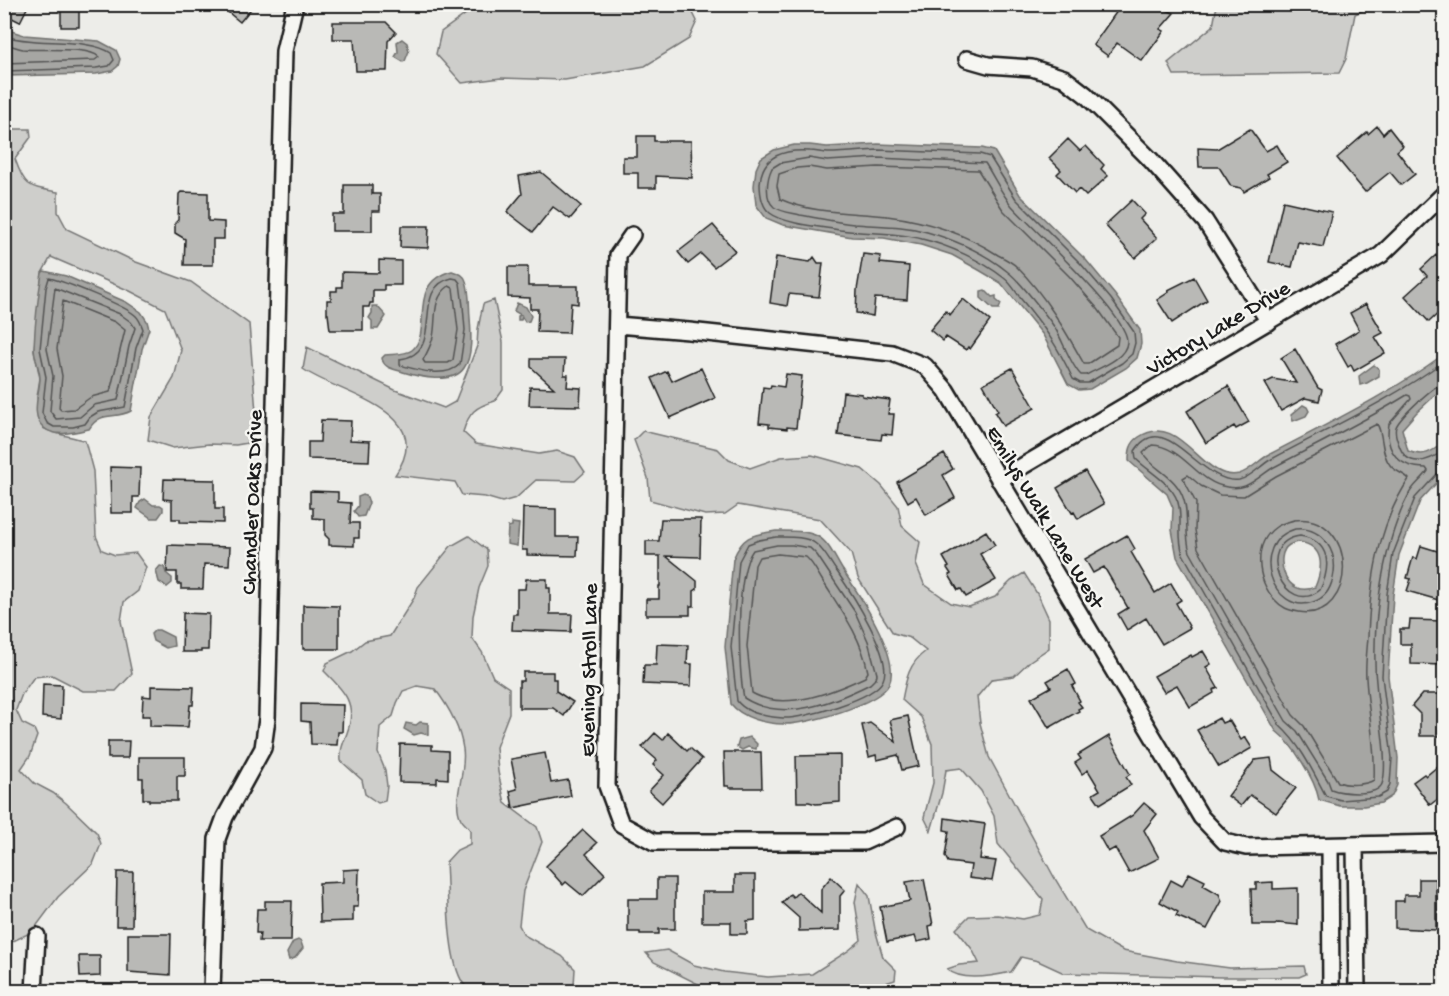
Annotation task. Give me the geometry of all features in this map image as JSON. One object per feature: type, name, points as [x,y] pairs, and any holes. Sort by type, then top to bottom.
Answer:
[{"type":"street","name":"Chandler Oaks Drive","points":[[212,992],[217,839],[225,817],[263,748],[267,719],[284,51],[295,4]]},
{"type":"street","points":[[967,59],[988,65],[1032,68],[1064,78],[1086,95],[1150,159],[1205,221],[1269,322]]},
{"type":"street","name":"Victory Lake Drive","points":[[999,480],[1381,255],[1444,194]]},
{"type":"street","name":"Evening Stroll Lane","points":[[632,235],[618,255],[607,786],[621,824],[654,842],[864,842],[897,827]]},
{"type":"street","name":"Emilys Walk Lane West","points":[[617,325],[892,353],[925,366],[946,390],[1201,817],[1225,842],[1246,847],[1444,843]]},
{"type":"street","points":[[1330,846],[1331,992]]},
{"type":"street","points":[[1355,846],[1358,992]]},
{"type":"street","points":[[34,992],[37,936]]},
{"type":"shaded area","points":[[480,4],[689,5],[697,21],[689,39],[645,66],[565,80],[501,78],[462,83],[436,54],[441,32]]},
{"type":"shaded area","points":[[1217,4],[1375,5],[1355,14],[1346,59],[1339,73],[1174,75],[1168,63],[1213,26]]},
{"type":"shaded area","points":[[4,129],[30,129],[31,137],[15,159],[25,181],[40,189],[58,192],[58,212],[67,229],[136,262],[191,282],[249,324],[257,425],[253,442],[236,445],[209,444],[173,448],[148,440],[151,417],[174,378],[181,350],[165,309],[130,291],[51,257],[42,273],[34,350],[40,378],[37,397],[43,428],[85,441],[93,471],[96,536],[102,550],[115,555],[136,553],[146,567],[138,591],[124,602],[121,621],[132,674],[116,691],[83,691],[52,675],[34,677],[22,694],[16,710],[22,723],[34,729],[37,736],[30,756],[21,769],[34,783],[66,803],[97,833],[101,844],[93,864],[58,897],[32,932],[5,945]]},
{"type":"shaded area","points":[[494,300],[503,342],[503,390],[495,401],[474,411],[463,432],[476,444],[539,454],[557,451],[575,457],[585,472],[575,481],[536,480],[516,498],[502,502],[485,497],[462,495],[455,482],[395,475],[405,453],[405,435],[395,420],[379,407],[303,369],[307,347],[395,390],[444,408],[455,402],[477,346],[483,304]]},
{"type":"shaded area","points":[[643,431],[718,449],[729,460],[750,468],[781,457],[812,455],[862,469],[881,485],[898,506],[902,526],[920,542],[916,564],[924,584],[951,603],[969,607],[995,597],[1011,581],[1024,573],[1049,619],[1049,648],[1014,676],[992,679],[977,697],[980,723],[989,757],[1054,877],[1086,930],[1123,951],[1230,968],[1304,966],[1306,974],[1299,977],[1222,977],[1064,973],[1038,961],[1021,957],[1011,972],[996,975],[969,977],[947,969],[979,963],[972,949],[956,929],[969,916],[998,915],[1023,919],[1040,915],[1043,899],[998,844],[994,816],[981,791],[961,768],[946,770],[931,831],[924,817],[933,783],[932,744],[921,717],[902,700],[912,666],[926,651],[910,638],[893,633],[858,578],[851,553],[820,519],[738,505],[725,514],[705,515],[650,500],[648,478],[634,440]]},
{"type":"shaded area","points":[[469,536],[487,550],[488,566],[479,588],[473,616],[472,638],[482,652],[493,677],[509,688],[509,713],[496,747],[498,772],[505,803],[537,827],[542,842],[523,891],[519,925],[524,935],[562,956],[575,969],[574,985],[564,990],[474,991],[464,984],[458,972],[449,925],[446,862],[457,850],[470,844],[470,830],[458,811],[463,749],[453,717],[435,689],[417,686],[403,691],[393,716],[380,727],[378,753],[385,770],[387,786],[385,801],[378,803],[365,794],[362,780],[341,761],[342,747],[350,723],[350,705],[343,691],[324,671],[327,663],[352,651],[365,641],[390,636],[414,598],[418,587],[451,546]]},
{"type":"shaded area","points":[[1444,861],[1444,958],[1437,947]]},
{"type":"shaded area","points":[[859,883],[869,896],[883,957],[896,970],[895,980],[879,985],[704,987],[654,962],[646,953],[667,950],[694,965],[724,972],[768,977],[812,974],[861,940],[855,902]]},
{"type":"water","points":[[5,29],[24,35],[99,41],[116,50],[120,59],[118,66],[112,71],[96,74],[5,76]]},
{"type":"water","points":[[402,39],[407,43],[409,51],[403,62],[395,57],[398,52],[397,42]]},
{"type":"water","points":[[878,144],[982,148],[994,151],[1020,195],[1086,260],[1140,330],[1141,344],[1137,358],[1126,368],[1090,389],[1079,390],[1068,384],[1043,335],[1001,283],[979,270],[952,255],[921,245],[884,238],[852,237],[783,225],[766,218],[756,205],[754,186],[756,169],[761,158],[774,150],[794,145],[827,147]]},
{"type":"water","points":[[44,271],[66,276],[126,302],[141,312],[147,321],[149,329],[142,349],[131,411],[103,417],[89,429],[72,433],[54,433],[40,423],[37,418],[36,405],[40,375],[34,347],[38,301]]},
{"type":"water","points":[[452,271],[464,277],[468,290],[471,344],[464,368],[452,376],[435,378],[410,374],[387,366],[382,358],[385,355],[409,352],[418,342],[424,297],[429,286],[438,277]]},
{"type":"water","points":[[985,290],[992,297],[996,296],[996,300],[1001,304],[999,309],[993,309],[981,298],[981,291]]},
{"type":"water","points":[[517,303],[526,307],[531,316],[529,321],[525,322],[522,317],[518,320],[518,316],[521,315],[514,311]]},
{"type":"water","points":[[372,306],[377,306],[386,316],[378,329],[372,329],[372,321],[369,318]]},
{"type":"water","points":[[1444,354],[1444,387],[1402,429],[1408,451],[1413,453],[1427,453],[1444,442],[1444,475],[1420,501],[1399,555],[1393,595],[1388,676],[1398,758],[1397,785],[1392,796],[1381,803],[1340,806],[1319,800],[1313,782],[1302,762],[1276,731],[1177,557],[1172,530],[1173,508],[1167,494],[1129,461],[1130,451],[1139,437],[1154,431],[1167,433],[1179,439],[1214,468],[1226,474],[1239,474],[1270,454],[1359,407]],"holes":[[[1299,542],[1307,544],[1318,553],[1320,573],[1315,587],[1305,589],[1289,582],[1282,566],[1282,558],[1284,550],[1289,545]]]},
{"type":"water","points":[[1374,365],[1379,369],[1379,376],[1360,385],[1359,376]]},
{"type":"water","points":[[1303,405],[1309,411],[1306,416],[1293,421],[1291,415]]},
{"type":"water","points":[[363,495],[367,497],[369,503],[364,516],[358,517],[354,511],[358,506],[358,497]]},
{"type":"water","points":[[145,499],[153,505],[163,507],[158,518],[151,518],[137,508]]},
{"type":"water","points":[[512,523],[519,524],[517,546],[507,544],[508,527],[512,526]]},
{"type":"water","points":[[776,531],[813,534],[828,546],[858,592],[884,642],[891,672],[889,684],[883,692],[841,712],[794,723],[777,724],[755,719],[741,713],[731,704],[725,647],[733,559],[741,545],[749,538]]},
{"type":"water","points":[[160,566],[164,567],[166,573],[172,578],[172,583],[167,587],[159,582],[156,571]]},
{"type":"water","points":[[155,630],[173,637],[174,646],[166,648],[153,641],[151,634]]},
{"type":"water","points":[[420,722],[428,723],[428,735],[421,733],[414,735],[404,729],[406,723],[416,725]]},
{"type":"water","points":[[750,737],[757,744],[756,749],[748,747],[742,750],[737,747],[739,740]]},
{"type":"water","points":[[298,940],[303,948],[295,958],[289,960],[287,953],[293,942]]},
{"type":"building","points":[[4,4],[29,4],[20,22],[4,14]]},
{"type":"building","points":[[218,4],[255,4],[240,22]]},
{"type":"building","points":[[1122,4],[1142,4],[1148,9],[1157,6],[1174,13],[1160,29],[1164,31],[1142,61],[1117,43],[1108,56],[1093,45]]},
{"type":"building","points":[[61,8],[79,8],[79,27],[61,27]]},
{"type":"building","points":[[333,22],[386,22],[396,32],[388,41],[387,71],[356,71],[354,39],[333,39]]},
{"type":"building","points":[[1377,126],[1383,134],[1389,128],[1403,146],[1397,151],[1415,174],[1401,185],[1390,172],[1365,192],[1337,158]]},
{"type":"building","points":[[1250,129],[1266,151],[1277,145],[1287,162],[1267,174],[1269,177],[1244,192],[1241,188],[1231,186],[1219,167],[1199,167],[1198,148],[1217,149]]},
{"type":"building","points":[[637,136],[654,136],[654,141],[691,141],[692,178],[656,176],[656,188],[638,188],[638,173],[623,173],[623,157],[637,157]]},
{"type":"building","points":[[1068,139],[1080,151],[1086,146],[1104,165],[1101,169],[1108,176],[1086,196],[1079,189],[1075,193],[1057,174],[1061,170],[1049,158]]},
{"type":"building","points":[[541,172],[581,206],[570,219],[553,207],[533,232],[507,212],[522,194],[519,176]]},
{"type":"building","points":[[344,185],[372,185],[372,194],[380,194],[380,211],[372,211],[372,231],[332,231],[332,214],[344,214]]},
{"type":"building","points":[[181,192],[208,193],[208,221],[224,222],[224,239],[213,239],[213,265],[184,265],[185,239],[175,233]]},
{"type":"building","points":[[1132,200],[1145,214],[1140,219],[1157,238],[1135,258],[1105,225]]},
{"type":"building","points":[[1283,201],[1332,212],[1323,247],[1298,242],[1292,267],[1269,262]]},
{"type":"building","points":[[713,225],[735,251],[714,267],[701,254],[688,264],[678,252]]},
{"type":"building","points":[[401,226],[429,226],[428,248],[400,247]]},
{"type":"building","points":[[863,254],[881,256],[880,263],[909,266],[907,300],[875,298],[873,316],[856,313]]},
{"type":"building","points":[[1436,255],[1444,264],[1444,308],[1429,322],[1405,296],[1427,276],[1421,269]]},
{"type":"building","points":[[776,257],[810,262],[814,257],[818,263],[823,263],[819,297],[789,294],[787,306],[770,303]]},
{"type":"building","points":[[379,260],[401,261],[401,285],[384,285],[384,290],[373,290],[373,303],[370,303],[369,307],[363,307],[363,330],[330,330],[327,300],[331,300],[331,291],[337,291],[337,287],[342,287],[342,272],[379,273]]},
{"type":"building","points":[[508,267],[528,267],[528,286],[578,286],[578,304],[571,303],[569,333],[537,332],[538,309],[530,309],[530,298],[508,297]]},
{"type":"building","points":[[1194,277],[1207,300],[1172,323],[1157,300],[1169,292],[1168,290]]},
{"type":"building","points":[[963,299],[990,321],[970,349],[968,347],[966,350],[946,337],[943,341],[930,330],[946,311],[950,315]]},
{"type":"building","points":[[1366,304],[1383,333],[1375,337],[1385,353],[1354,371],[1351,365],[1348,367],[1335,344],[1359,330],[1350,313]]},
{"type":"building","points":[[1295,349],[1318,388],[1322,390],[1319,401],[1305,398],[1281,411],[1265,383],[1273,379],[1296,383],[1281,358]]},
{"type":"building","points":[[531,359],[565,359],[564,375],[568,375],[567,387],[581,388],[580,406],[529,405],[530,387],[554,388],[531,367]]},
{"type":"building","points":[[701,368],[715,398],[670,418],[652,378],[667,371],[672,381]]},
{"type":"building","points":[[1012,368],[1035,408],[1003,426],[995,413],[998,411],[983,384]]},
{"type":"building","points":[[786,374],[802,376],[796,428],[769,427],[769,424],[759,423],[763,387],[770,388],[771,385],[784,387]]},
{"type":"building","points":[[1228,386],[1249,422],[1236,429],[1234,426],[1206,443],[1187,411]]},
{"type":"building","points":[[843,392],[890,400],[888,414],[894,414],[892,435],[882,434],[881,440],[838,435]]},
{"type":"building","points":[[321,420],[351,421],[350,440],[370,441],[369,461],[308,459],[308,442],[320,442]]},
{"type":"building","points":[[944,454],[953,469],[943,475],[955,498],[926,515],[916,497],[908,502],[897,482]]},
{"type":"building","points":[[110,467],[140,468],[139,497],[133,497],[133,513],[111,513]]},
{"type":"building","points":[[1085,471],[1104,504],[1078,519],[1057,488]]},
{"type":"building","points":[[164,479],[215,480],[215,509],[223,509],[223,523],[180,522],[180,519],[172,519],[172,500],[163,499]]},
{"type":"building","points":[[310,491],[338,492],[338,502],[351,503],[350,523],[359,523],[359,538],[354,538],[354,546],[329,545],[329,539],[325,535],[325,519],[313,518],[313,508],[310,508]]},
{"type":"building","points":[[523,508],[556,509],[556,537],[578,537],[577,556],[527,555],[527,550],[522,550]]},
{"type":"building","points":[[661,519],[701,519],[700,557],[666,556],[697,581],[694,606],[690,606],[690,615],[646,615],[646,599],[659,599],[660,556],[646,556],[646,541],[659,541]]},
{"type":"building","points":[[986,531],[995,545],[980,554],[996,580],[966,597],[961,589],[958,590],[949,575],[951,574],[947,568],[949,567],[943,557]]},
{"type":"building","points":[[1127,535],[1135,549],[1131,552],[1155,593],[1171,583],[1181,600],[1176,603],[1190,628],[1162,644],[1146,618],[1127,630],[1118,614],[1128,608],[1104,567],[1093,573],[1085,559]]},
{"type":"building","points":[[168,545],[230,547],[229,565],[204,564],[203,589],[181,589],[181,584],[177,584],[177,572],[167,572]]},
{"type":"building","points":[[1421,546],[1444,553],[1442,601],[1407,591],[1411,579],[1407,578],[1413,557],[1417,559]]},
{"type":"building","points":[[526,579],[547,579],[547,588],[550,588],[550,614],[572,614],[571,632],[512,630],[513,614],[517,614],[517,589],[525,589]]},
{"type":"building","points":[[303,605],[339,606],[339,649],[303,649]]},
{"type":"building","points":[[183,613],[209,614],[208,650],[182,652]]},
{"type":"building","points":[[1410,620],[1444,621],[1444,665],[1411,664],[1411,644],[1400,644],[1400,629],[1409,629]]},
{"type":"building","points":[[657,644],[688,645],[687,664],[692,664],[691,686],[643,684],[644,665],[656,665]]},
{"type":"building","points":[[1203,651],[1211,664],[1206,667],[1218,688],[1213,690],[1214,693],[1190,707],[1177,685],[1164,692],[1154,676],[1191,655],[1192,657]]},
{"type":"building","points":[[1068,669],[1076,684],[1072,686],[1082,707],[1049,728],[1031,698],[1051,687],[1047,681]]},
{"type":"building","points":[[523,672],[553,672],[553,679],[556,679],[556,691],[573,702],[564,716],[553,708],[519,708],[519,681],[523,681]]},
{"type":"building","points":[[43,684],[62,685],[61,719],[42,717]]},
{"type":"building","points":[[151,686],[194,687],[188,727],[150,726],[150,716],[142,716],[143,696],[151,697]]},
{"type":"building","points":[[1422,694],[1444,694],[1444,736],[1420,736],[1420,714],[1412,706]]},
{"type":"building","points":[[301,704],[343,705],[342,732],[338,732],[337,745],[311,744],[310,722],[301,721]]},
{"type":"building","points":[[908,716],[919,766],[902,770],[898,755],[877,760],[876,755],[869,757],[862,725],[870,723],[896,742],[890,720]]},
{"type":"building","points":[[1219,718],[1222,723],[1229,720],[1241,740],[1245,737],[1252,748],[1219,767],[1197,730]]},
{"type":"building","points":[[655,733],[663,740],[668,733],[687,751],[690,748],[702,759],[662,803],[649,791],[664,775],[653,765],[657,760],[642,747]]},
{"type":"building","points":[[1109,736],[1130,774],[1126,777],[1131,785],[1100,804],[1093,794],[1100,790],[1088,770],[1082,774],[1075,763],[1081,759],[1078,755]]},
{"type":"building","points":[[108,741],[129,741],[128,758],[108,758]]},
{"type":"building","points":[[400,744],[432,745],[432,750],[448,751],[448,779],[437,778],[437,783],[399,782]]},
{"type":"building","points":[[724,752],[761,752],[762,788],[725,786]]},
{"type":"building","points":[[545,753],[551,783],[568,780],[571,796],[513,808],[510,791],[517,789],[511,759]]},
{"type":"building","points":[[840,755],[840,802],[816,804],[797,802],[796,756]]},
{"type":"building","points":[[139,757],[185,757],[185,776],[177,776],[177,801],[143,799],[143,778],[139,778]]},
{"type":"building","points":[[1271,758],[1273,770],[1296,788],[1276,813],[1250,795],[1241,806],[1228,796],[1255,760]]},
{"type":"building","points":[[1444,761],[1444,794],[1430,805],[1413,782],[1424,774],[1426,776]]},
{"type":"building","points":[[1144,803],[1157,814],[1144,830],[1159,858],[1129,873],[1115,848],[1108,852],[1099,836],[1133,815]]},
{"type":"building","points":[[945,818],[985,824],[980,859],[996,861],[992,881],[969,878],[971,865],[948,862],[945,856],[949,831],[944,830]]},
{"type":"building","points":[[583,830],[597,843],[586,854],[605,874],[583,896],[566,882],[563,885],[546,866]]},
{"type":"building","points":[[359,869],[358,907],[353,907],[353,921],[320,922],[319,883],[343,882],[343,870]]},
{"type":"building","points":[[117,872],[133,872],[132,926],[116,926]]},
{"type":"building","points":[[1189,873],[1205,881],[1203,885],[1219,894],[1222,901],[1207,929],[1176,916],[1178,912],[1160,902],[1171,880],[1182,886]]},
{"type":"building","points":[[735,875],[755,875],[755,920],[747,921],[747,934],[731,934],[731,922],[702,922],[702,892],[735,892]]},
{"type":"building","points":[[831,877],[845,890],[840,896],[840,930],[799,931],[799,918],[782,903],[790,894],[793,897],[798,892],[821,913],[821,889]]},
{"type":"building","points":[[657,878],[675,878],[675,929],[659,929],[659,934],[628,932],[628,899],[657,899]]},
{"type":"building","points":[[924,879],[933,925],[929,926],[931,939],[917,942],[915,936],[887,942],[880,907],[910,901],[906,882]]},
{"type":"building","points":[[1419,879],[1436,879],[1436,930],[1395,928],[1395,901],[1404,901],[1404,895],[1419,895]]},
{"type":"building","points":[[1273,882],[1273,889],[1298,888],[1298,925],[1278,923],[1252,925],[1251,889],[1256,889],[1256,883]]},
{"type":"building","points":[[265,901],[292,901],[291,941],[259,941],[260,933],[256,933],[257,909],[265,909]]},
{"type":"building","points":[[128,934],[171,934],[170,975],[128,972]]},
{"type":"building","points":[[79,956],[100,956],[100,976],[80,977]]}]
